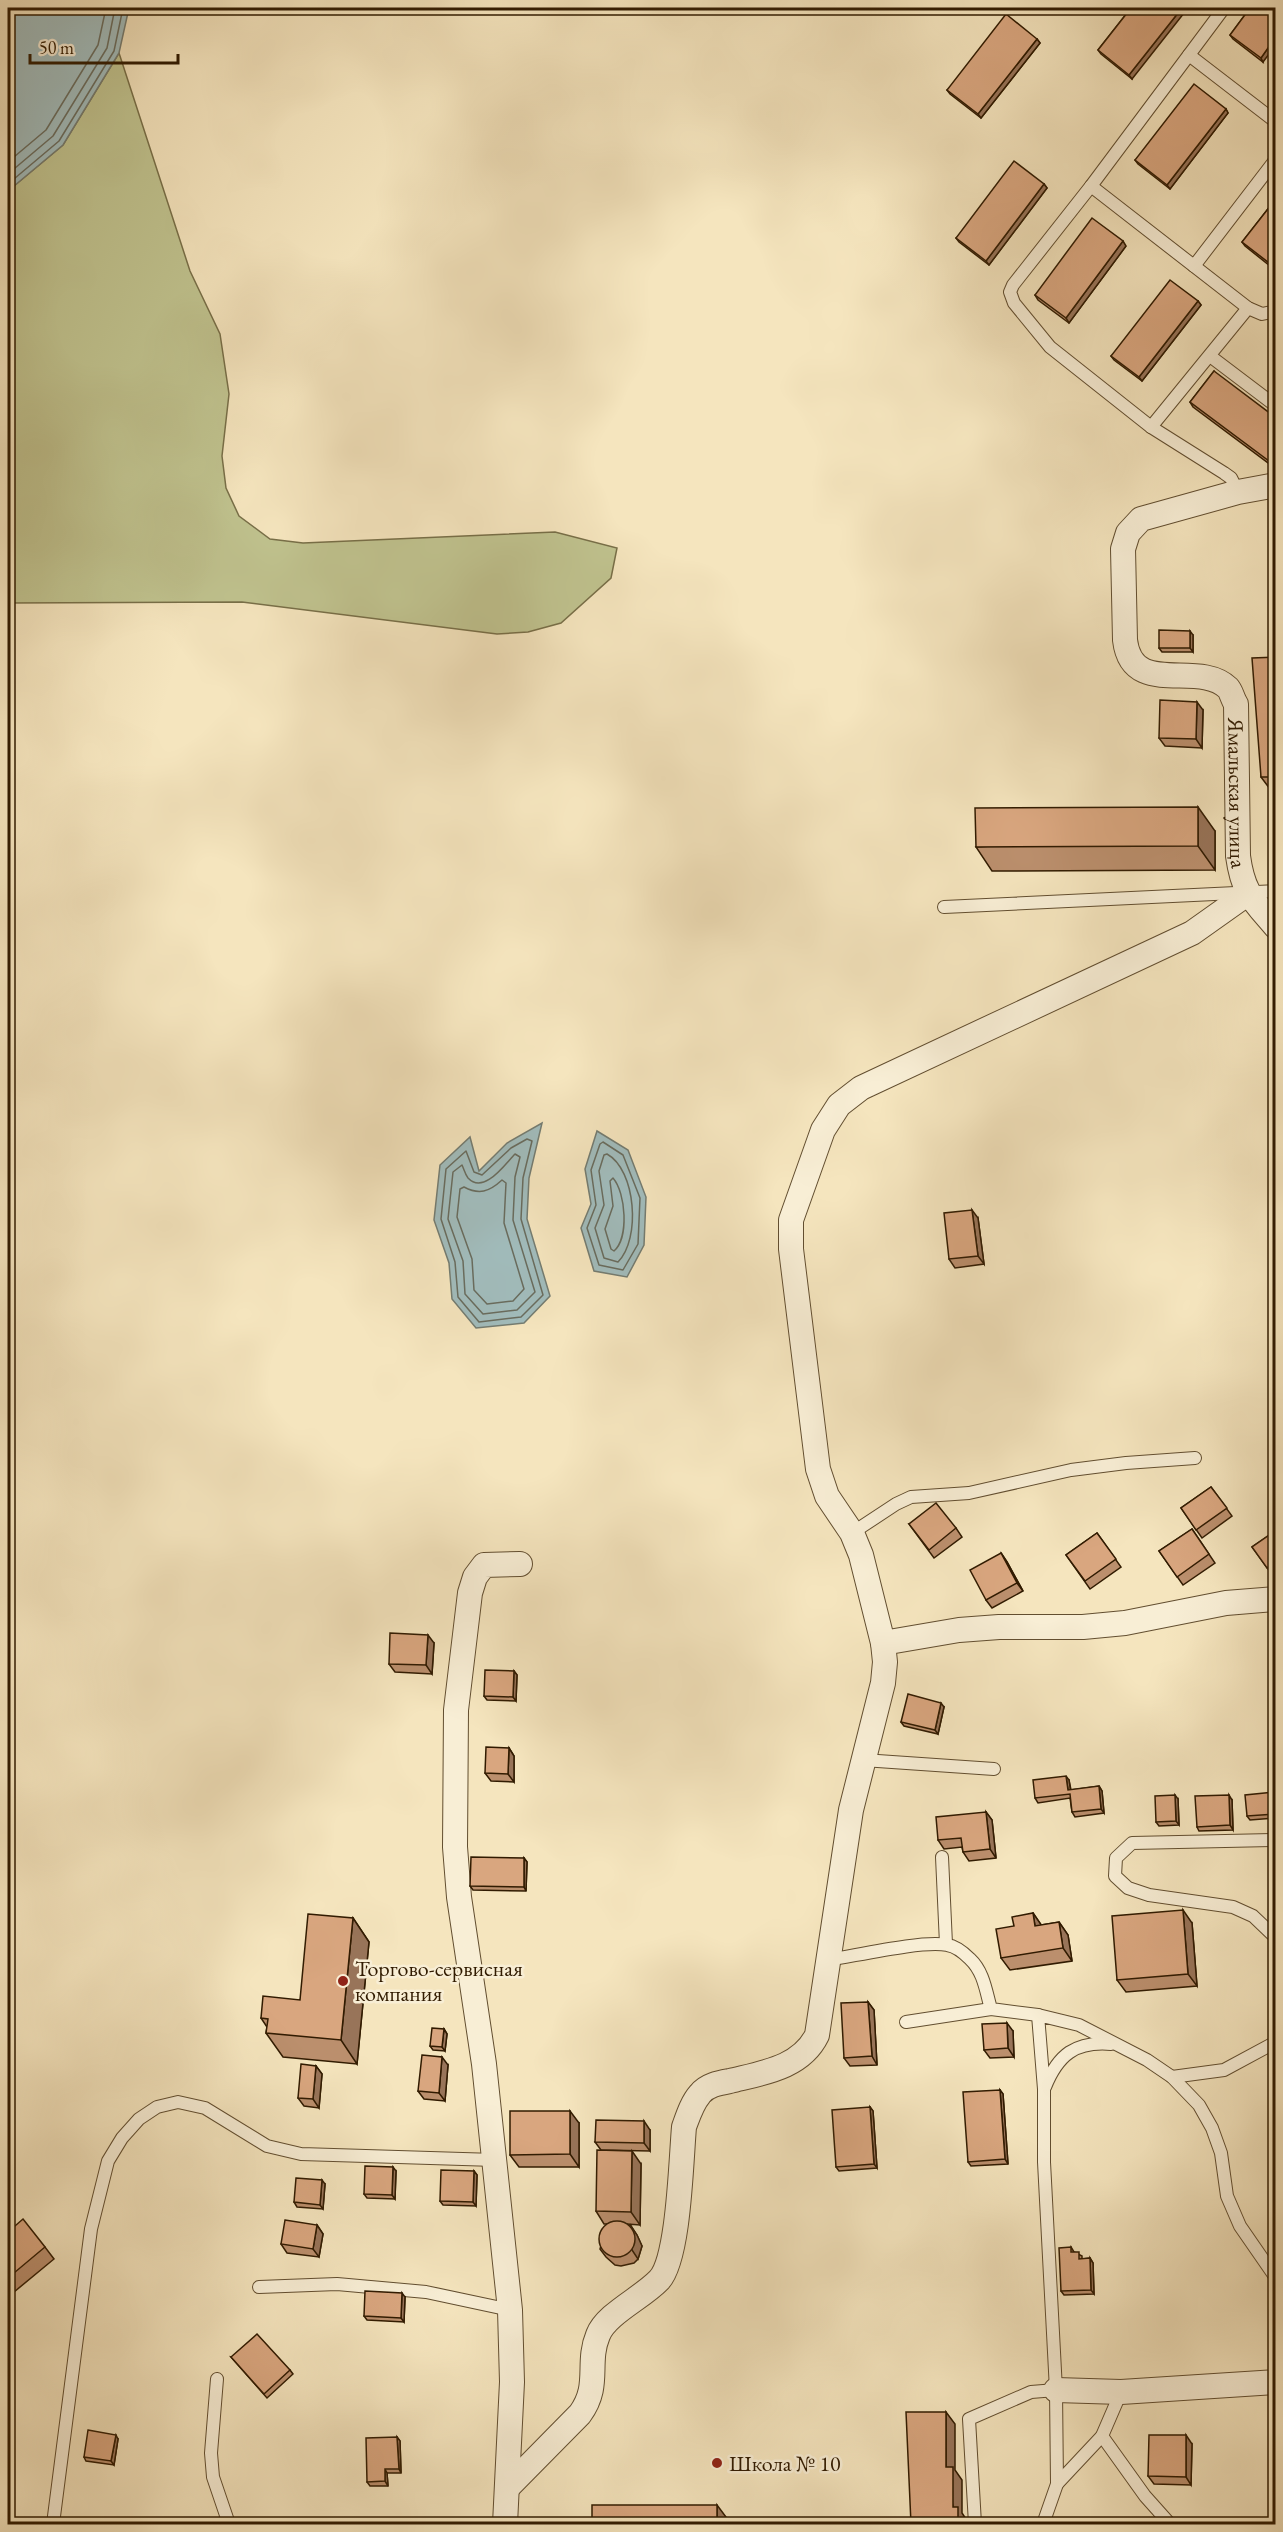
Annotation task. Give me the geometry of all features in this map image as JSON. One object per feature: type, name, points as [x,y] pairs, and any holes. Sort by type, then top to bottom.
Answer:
[{"type":"street","name":"Ямальская улица","points":[[1247,894],[1238,856],[1236,704],[1228,688],[1213,680],[1148,673],[1134,666],[1126,655],[1123,549],[1128,533],[1142,519],[1238,492],[1275,485]]},
{"type":"street","points":[[507,2488],[588,2403],[593,2388],[594,2347],[598,2333],[610,2319],[661,2278],[671,2254],[684,2127],[691,2108],[701,2092],[714,2084],[764,2073],[782,2066],[802,2056],[812,2046],[817,2035],[851,1810],[883,1683],[885,1662],[883,1643],[861,1555],[852,1533],[827,1496],[818,1469],[791,1250],[791,1220],[799,1192],[828,1121],[839,1105],[861,1088],[1192,933],[1247,894],[1275,927]]},
{"type":"street","points":[[505,2524],[512,2382],[510,2310],[473,1979],[459,1896],[455,1847],[456,1710],[470,1593],[475,1577],[484,1565],[520,1564]]},
{"type":"street","points":[[883,1643],[999,1627],[1083,1627],[1125,1623],[1226,1604],[1275,1599]]},
{"type":"street","points":[[1056,2390],[1121,2391],[1275,2382]]},
{"type":"lane","points":[[1224,8],[1091,186],[1013,285],[1010,292],[1014,303],[1050,347],[1151,427],[1178,446],[1224,472],[1231,478],[1238,492]]},
{"type":"lane","points":[[1189,55],[1275,122]]},
{"type":"lane","points":[[1194,266],[1275,159]]},
{"type":"lane","points":[[1091,186],[1248,308],[1262,314],[1275,311]]},
{"type":"lane","points":[[1151,427],[1248,308]]},
{"type":"lane","points":[[1210,356],[1275,406]]},
{"type":"lane","points":[[944,907],[1275,891]]},
{"type":"lane","points":[[852,1533],[896,1504],[911,1497],[969,1493],[1071,1470],[1196,1458]]},
{"type":"lane","points":[[863,1760],[994,1769]]},
{"type":"lane","points":[[1275,1840],[1132,1843],[1116,1858],[1115,1876],[1128,1888],[1149,1895],[1233,1906],[1253,1916],[1275,1938]]},
{"type":"lane","points":[[942,1857],[946,1944]]},
{"type":"lane","points":[[828,1960],[946,1944],[958,1949],[971,1960],[982,1975],[991,2009]]},
{"type":"lane","points":[[906,2022],[991,2009],[1038,2015],[1079,2025],[1119,2044],[1172,2077],[1200,2105],[1212,2128],[1221,2153],[1227,2196],[1240,2226],[1275,2278]]},
{"type":"lane","points":[[1038,2015],[1044,2089],[1044,2162],[1056,2390],[1057,2484],[1043,2524]]},
{"type":"lane","points":[[1172,2077],[1224,2070],[1275,2042]]},
{"type":"lane","points":[[1044,2089],[1053,2066],[1079,2047],[1095,2043],[1119,2044]]},
{"type":"lane","points":[[53,2524],[91,2229],[108,2161],[122,2138],[139,2120],[157,2107],[178,2102],[205,2108],[267,2146],[301,2154],[495,2160]]},
{"type":"lane","points":[[259,2287],[337,2284],[426,2292],[510,2310]]},
{"type":"lane","points":[[217,2379],[210,2453],[213,2477],[229,2524]]},
{"type":"lane","points":[[975,2524],[969,2419],[1031,2392],[1056,2390]]},
{"type":"lane","points":[[1057,2484],[1102,2436],[1121,2391]]},
{"type":"lane","points":[[1102,2436],[1145,2496],[1170,2524]]},
{"type":"green space","points":[[119,53],[190,271],[220,334],[229,394],[222,456],[226,488],[239,516],[270,539],[303,543],[555,532],[617,548],[611,578],[561,623],[528,632],[497,634],[242,602],[8,603],[8,191],[63,145]]},
{"type":"water","points":[[8,8],[129,8],[119,53],[63,145],[8,191]]},
{"type":"water","points":[[542,1123],[529,1178],[527,1219],[550,1296],[524,1323],[476,1328],[452,1299],[449,1263],[434,1220],[440,1165],[470,1137],[479,1171],[507,1143]]},
{"type":"water","points":[[597,1131],[628,1150],[646,1197],[644,1245],[627,1277],[594,1271],[581,1228],[591,1204],[585,1169]]},
{"type":"building","points":[[1131,8],[1182,8],[1129,75],[1098,50]]},
{"type":"building","points":[[1250,8],[1275,8],[1275,38],[1261,58],[1230,35]]},
{"type":"building","points":[[1006,14],[1037,39],[978,114],[947,90]]},
{"type":"building","points":[[1194,84],[1226,109],[1167,185],[1135,160]]},
{"type":"building","points":[[1014,161],[1044,184],[986,261],[956,238]]},
{"type":"building","points":[[1275,200],[1275,263],[1273,266],[1242,242]]},
{"type":"building","points":[[1092,218],[1123,241],[1066,318],[1035,295]]},
{"type":"building","points":[[1170,280],[1198,301],[1139,377],[1111,356]]},
{"type":"building","points":[[1214,371],[1275,417],[1275,452],[1269,461],[1190,402]]},
{"type":"building","points":[[1159,630],[1190,631],[1190,648],[1159,648]]},
{"type":"building","points":[[1275,657],[1275,794],[1270,794],[1269,777],[1261,777],[1252,658]]},
{"type":"building","points":[[1160,700],[1197,702],[1196,739],[1159,738]]},
{"type":"building","points":[[1198,807],[1198,846],[976,847],[975,808]]},
{"type":"building","points":[[972,1210],[978,1256],[949,1259],[944,1213]]},
{"type":"building","points":[[1211,1487],[1227,1508],[1196,1530],[1181,1508]]},
{"type":"building","points":[[936,1503],[956,1528],[929,1550],[909,1524]]},
{"type":"building","points":[[1192,1529],[1209,1554],[1177,1577],[1159,1551]]},
{"type":"building","points":[[1275,1531],[1275,1561],[1267,1568],[1252,1547]]},
{"type":"building","points":[[1097,1533],[1116,1559],[1085,1581],[1066,1555]]},
{"type":"building","points":[[1001,1553],[1017,1583],[986,1600],[970,1570]]},
{"type":"building","points":[[390,1633],[428,1635],[426,1665],[389,1664]]},
{"type":"building","points":[[485,1670],[514,1671],[513,1697],[484,1696]]},
{"type":"building","points":[[908,1694],[941,1703],[935,1730],[901,1722]]},
{"type":"building","points":[[486,1747],[509,1748],[508,1774],[485,1773]]},
{"type":"building","points":[[1066,1776],[1068,1790],[1099,1786],[1101,1809],[1072,1812],[1070,1794],[1035,1798],[1033,1780]]},
{"type":"building","points":[[1275,1792],[1275,1814],[1247,1816],[1245,1795]]},
{"type":"building","points":[[1175,1795],[1176,1821],[1156,1822],[1155,1796]]},
{"type":"building","points":[[1229,1795],[1230,1825],[1197,1827],[1195,1796]]},
{"type":"building","points":[[986,1812],[990,1849],[963,1852],[961,1838],[938,1840],[936,1817]]},
{"type":"building","points":[[471,1857],[524,1858],[524,1887],[470,1886]]},
{"type":"building","points":[[1183,1910],[1188,1974],[1117,1980],[1112,1916]]},
{"type":"building","points":[[1033,1913],[1035,1926],[1059,1922],[1063,1948],[1001,1958],[996,1929],[1014,1926],[1012,1917]]},
{"type":"building","points":[[308,1914],[353,1918],[341,2040],[266,2033],[268,2019],[261,2018],[263,1996],[300,2000]]},
{"type":"building","points":[[868,2002],[872,2056],[844,2058],[841,2003]]},
{"type":"building","points":[[1007,2023],[1008,2048],[984,2050],[982,2024]]},
{"type":"building","points":[[432,2028],[444,2029],[442,2047],[430,2046]]},
{"type":"building","points":[[422,2055],[442,2057],[439,2093],[418,2091]]},
{"type":"building","points":[[301,2064],[316,2066],[313,2099],[298,2098]]},
{"type":"building","points":[[1000,2090],[1005,2159],[968,2162],[963,2092]]},
{"type":"building","points":[[870,2107],[874,2164],[836,2167],[832,2110]]},
{"type":"building","points":[[510,2111],[570,2111],[570,2154],[510,2155]]},
{"type":"building","points":[[596,2120],[644,2121],[644,2143],[595,2142]]},
{"type":"building","points":[[597,2150],[632,2151],[631,2212],[596,2211]]},
{"type":"building","points":[[365,2166],[393,2167],[392,2195],[364,2194]]},
{"type":"building","points":[[441,2170],[474,2171],[473,2202],[440,2201]]},
{"type":"building","points":[[296,2178],[322,2180],[320,2205],[294,2202]]},
{"type":"building","points":[[23,2219],[45,2247],[8,2278],[8,2232]]},
{"type":"building","points":[[285,2220],[317,2225],[313,2249],[281,2244]]},
{"type":"building","points":[[617,2221],[630,2226],[635,2239],[630,2252],[617,2257],[604,2252],[599,2239],[604,2226]]},
{"type":"building","points":[[1071,2247],[1071,2252],[1079,2252],[1079,2259],[1090,2258],[1091,2290],[1061,2291],[1059,2248]]},
{"type":"building","points":[[365,2291],[402,2293],[401,2318],[364,2316]]},
{"type":"building","points":[[257,2334],[290,2370],[264,2394],[231,2357]]},
{"type":"building","points":[[906,2412],[946,2412],[946,2467],[953,2467],[953,2507],[958,2507],[958,2524],[911,2524]]},
{"type":"building","points":[[88,2430],[116,2435],[111,2461],[84,2457]]},
{"type":"building","points":[[1149,2435],[1186,2435],[1186,2477],[1148,2476]]},
{"type":"building","points":[[397,2437],[399,2469],[385,2469],[385,2481],[367,2482],[366,2438]]},
{"type":"building","points":[[592,2505],[717,2505],[717,2524],[592,2524]]},
{"type":"place","name":"Торгово-сервисная компания","points":[[343,1981]]},
{"type":"place","name":"Школа № 10","points":[[717,2463]]}]
